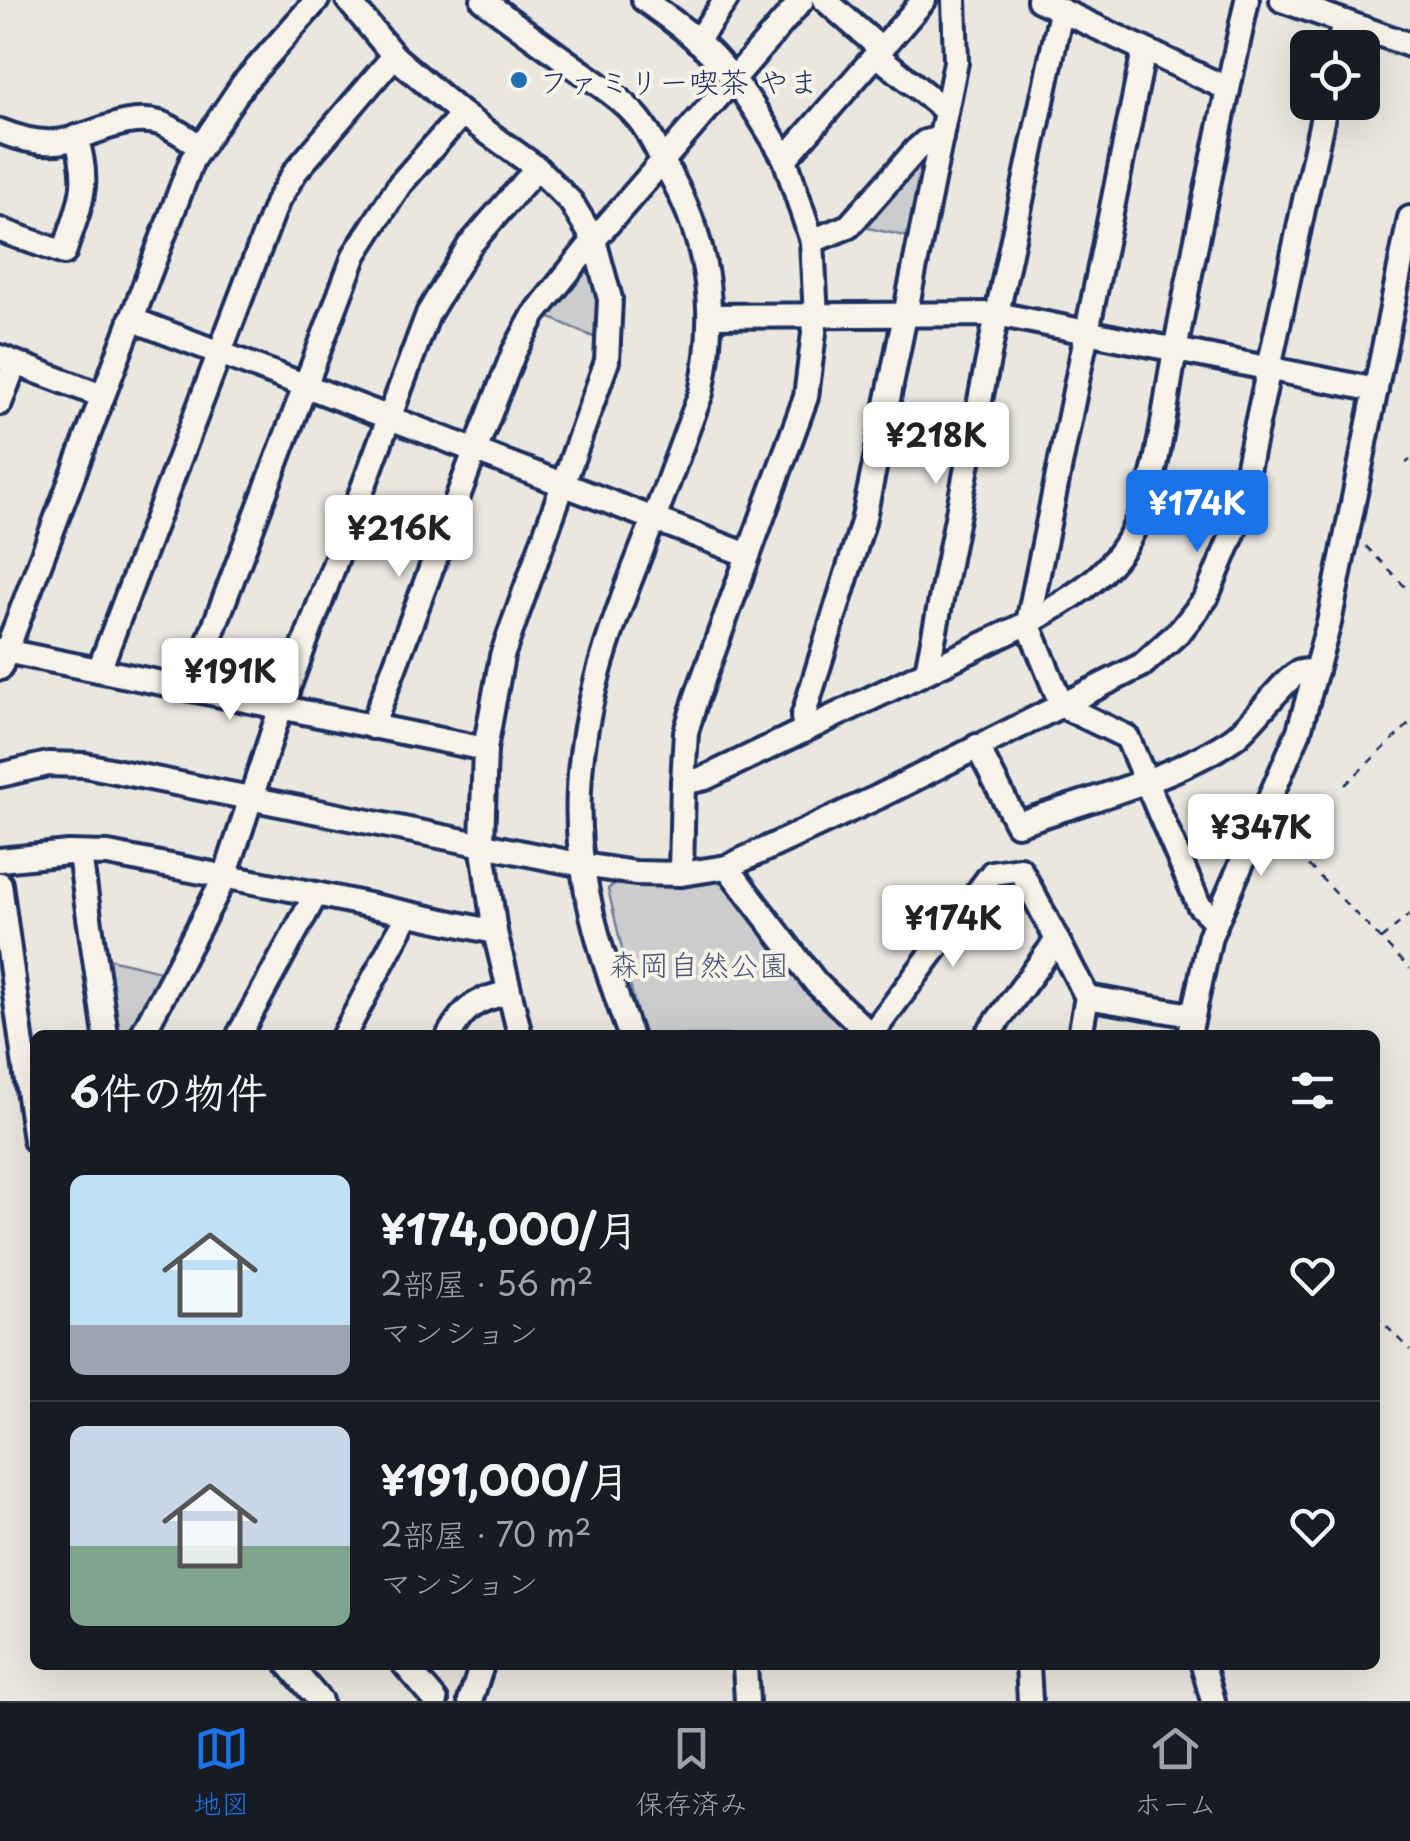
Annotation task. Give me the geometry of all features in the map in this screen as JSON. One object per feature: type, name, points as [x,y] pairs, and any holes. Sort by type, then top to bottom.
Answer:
[{"type":"street","points":[[317,0],[243,84],[200,146],[2,657],[99,670],[485,750]]},
{"type":"street","points":[[348,0],[394,56],[462,114],[537,168],[571,202],[594,240],[610,299],[607,361],[502,656],[485,750],[482,844],[495,932],[519,1030]]},
{"type":"street","points":[[644,0],[698,41],[733,79],[784,159],[812,241],[816,317],[806,397],[686,732],[681,874]]},
{"type":"street","points":[[698,41],[726,0]]},
{"type":"street","points":[[372,727],[475,451],[514,352],[534,315],[802,0]]},
{"type":"street","points":[[825,0],[946,111]]},
{"type":"street","points":[[784,159],[924,0]]},
{"type":"street","points":[[805,730],[803,718],[863,522],[956,62],[954,0]]},
{"type":"street","points":[[1040,0],[1228,89]]},
{"type":"street","points":[[684,783],[705,778],[1028,623],[1102,576],[1132,532],[1148,486],[1248,0]]},
{"type":"street","points":[[1282,0],[1410,44]]},
{"type":"street","points":[[492,3],[638,117],[694,220],[705,263],[711,316],[702,392],[598,665],[584,730],[579,801],[583,866],[596,934],[628,1030]]},
{"type":"street","points":[[927,671],[1061,12]]},
{"type":"street","points":[[1342,30],[1344,22]]},
{"type":"street","points":[[1144,50],[1028,623],[1062,706],[1128,738],[1200,905],[1215,921]]},
{"type":"street","points":[[99,670],[278,202],[295,172],[394,56]]},
{"type":"street","points":[[190,688],[354,254],[400,184],[462,114]]},
{"type":"street","points":[[0,774],[48,764],[85,766],[583,866],[681,874],[727,868],[1062,706],[1142,665],[1182,630],[1206,598],[1234,530],[1322,120]]},
{"type":"street","points":[[0,131],[33,142],[76,138],[106,127],[143,121],[161,123],[200,146]]},
{"type":"street","points":[[0,230],[64,253],[86,186],[76,138]]},
{"type":"street","points":[[812,241],[849,226],[925,142],[941,138]]},
{"type":"street","points":[[145,1030],[226,877],[281,708],[428,314],[448,277],[498,210],[537,168]]},
{"type":"street","points":[[1087,997],[1190,1025],[1215,921],[1299,730],[1316,671],[1350,529],[1410,218]]},
{"type":"street","points":[[711,316],[997,314],[1376,390]]},
{"type":"street","points":[[131,319],[748,554]]},
{"type":"street","points":[[0,403],[8,360],[102,396]]},
{"type":"street","points":[[977,746],[1017,824],[1146,780],[1234,737],[1252,724],[1291,678],[1300,672],[1316,671]]},
{"type":"street","points":[[0,860],[68,853],[108,854],[495,932]]},
{"type":"street","points":[[80,855],[105,1030]]},
{"type":"street","points":[[727,868],[816,982],[866,1030]]},
{"type":"street","points":[[875,1030],[992,873],[1020,869],[1087,997],[1081,1030]]},
{"type":"street","points":[[0,884],[30,1095]]},
{"type":"street","points":[[242,1030],[316,894]]},
{"type":"street","points":[[347,1030],[408,914]]},
{"type":"street","points":[[991,1030],[1057,940]]},
{"type":"street","points":[[451,1030],[478,998],[508,993]]},
{"type":"street","points":[[294,1670],[320,1701]]},
{"type":"street","points":[[409,1670],[436,1701]]},
{"type":"street","points":[[470,1701],[480,1670]]},
{"type":"street","points":[[746,1670],[747,1701]]},
{"type":"street","points":[[1028,1670],[1030,1701]]},
{"type":"street","points":[[1205,1670],[1214,1701]]},
{"type":"path","points":[[1350,529],[1410,592]]},
{"type":"path","points":[[1345,785],[1410,724]]},
{"type":"path","points":[[1260,816],[1410,969]]},
{"type":"path","points":[[1381,939],[1410,914]]},
{"type":"path","points":[[1380,1320],[1410,1349]]},
{"type":"green space","points":[[920,167],[927,174],[915,232],[909,237],[868,228],[886,191],[903,175]]},
{"type":"green space","points":[[584,266],[592,270],[602,297],[600,340],[544,315]]},
{"type":"green space","name":"森岡自然公園","points":[[727,879],[852,1030],[641,1030],[608,889],[617,881],[656,887]]},
{"type":"green space","points":[[105,958],[165,972],[133,1030],[114,1030]]},
{"type":"place","name":"ファミリー喫茶 やま","points":[[519,80]]}]
